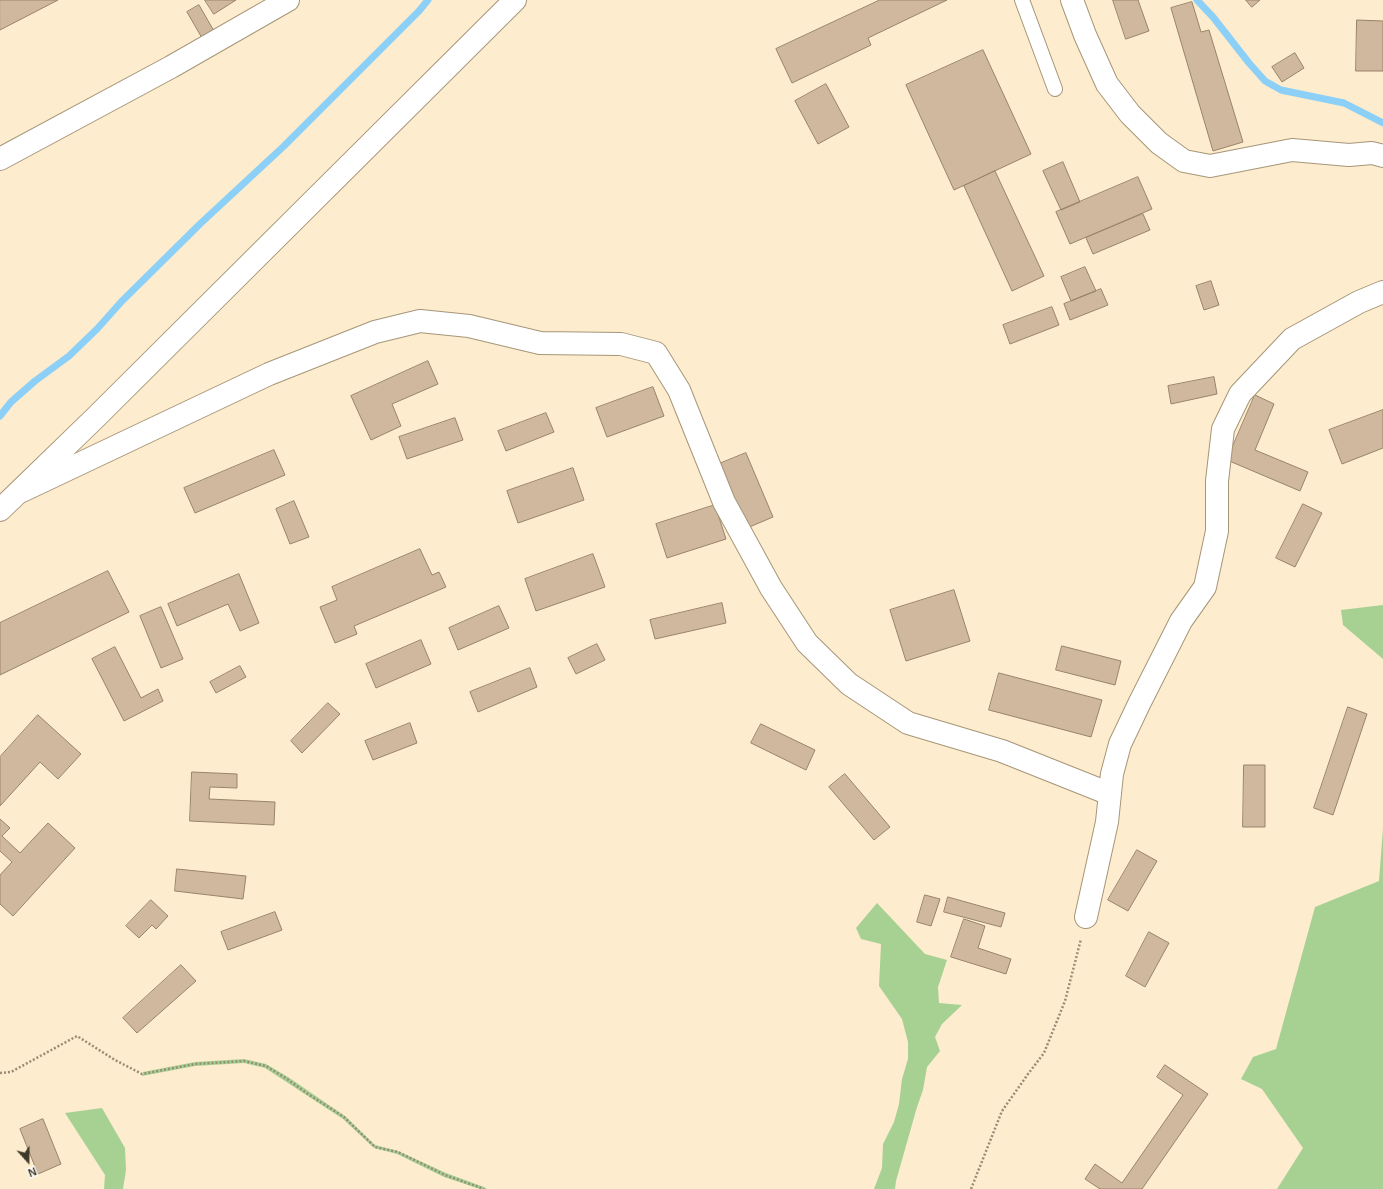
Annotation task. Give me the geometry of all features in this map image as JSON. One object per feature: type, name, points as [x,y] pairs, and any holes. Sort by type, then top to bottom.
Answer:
[{"type":"street","points":[[0,159],[171,67],[288,0]]},
{"type":"street","points":[[0,510],[106,407],[515,0]]},
{"type":"street","points":[[1072,0],[1085,35],[1107,84],[1130,114],[1159,142],[1184,161],[1210,166],[1292,150],[1349,155],[1372,153],[1383,156]]},
{"type":"street","points":[[1086,917],[1107,822],[1112,774],[1120,744],[1181,621],[1205,587],[1217,531],[1217,481],[1223,430],[1240,394],[1292,339],[1359,302],[1383,292]]},
{"type":"street","points":[[17,493],[269,374],[375,332],[420,320],[469,326],[540,343],[621,344],[656,353],[679,390],[724,502],[772,588],[807,643],[850,684],[908,723],[1002,750],[1110,794]]},
{"type":"lane","points":[[1022,0],[1055,89]]},
{"type":"path","points":[[971,1189],[1002,1111],[1044,1053],[1065,1001],[1086,917]]},
{"type":"path","points":[[0,1073],[11,1072],[77,1036],[114,1060],[142,1074],[195,1064],[244,1061],[266,1066],[344,1117],[375,1147],[398,1152],[445,1175],[484,1189]]},
{"type":"green space","points":[[1383,605],[1383,659],[1343,625],[1341,610]]},
{"type":"green space","points":[[1383,828],[1383,1189],[1277,1189],[1303,1148],[1262,1089],[1241,1079],[1253,1057],[1276,1049],[1315,907],[1379,881]]},
{"type":"green space","points":[[877,903],[925,954],[947,960],[938,987],[939,1003],[962,1005],[942,1024],[935,1037],[940,1051],[927,1067],[923,1090],[896,1181],[895,1189],[874,1189],[882,1168],[883,1144],[894,1122],[899,1104],[902,1079],[908,1059],[908,1042],[902,1019],[879,986],[881,944],[861,939],[856,928]]},
{"type":"green space","points":[[244,1059],[266,1064],[288,1077],[345,1116],[375,1145],[398,1151],[446,1173],[487,1189],[480,1189],[444,1177],[397,1154],[374,1148],[343,1119],[265,1068],[244,1063],[195,1066],[142,1076],[143,1072],[195,1062]]},
{"type":"green space","points":[[102,1108],[125,1148],[126,1170],[123,1189],[104,1189],[105,1175],[65,1113]]},
{"type":"building","points":[[0,0],[58,0],[0,30]]},
{"type":"building","points":[[205,0],[236,0],[214,14]]},
{"type":"building","points":[[880,0],[947,0],[868,38],[871,45],[792,83],[776,49]]},
{"type":"building","points":[[1113,0],[1138,0],[1149,31],[1126,39]]},
{"type":"building","points":[[1246,0],[1260,0],[1252,7]]},
{"type":"building","points":[[1192,2],[1201,32],[1209,30],[1243,142],[1213,151],[1171,8]]},
{"type":"building","points":[[199,5],[214,31],[202,38],[187,12]]},
{"type":"building","points":[[1357,20],[1383,21],[1383,71],[1356,71]]},
{"type":"building","points":[[983,50],[1031,154],[954,190],[906,85]]},
{"type":"building","points":[[1295,53],[1304,68],[1282,82],[1272,67]]},
{"type":"building","points":[[826,84],[849,127],[818,144],[795,101]]},
{"type":"building","points":[[1063,162],[1080,202],[1061,210],[1043,171]]},
{"type":"building","points":[[995,171],[1044,276],[1012,291],[964,186]]},
{"type":"building","points":[[1138,177],[1152,209],[1070,244],[1056,212]]},
{"type":"building","points":[[1143,214],[1150,230],[1093,254],[1086,238]]},
{"type":"building","points":[[1085,267],[1096,291],[1071,301],[1061,277]]},
{"type":"building","points":[[1211,281],[1219,305],[1204,310],[1196,286]]},
{"type":"building","points":[[1101,289],[1108,305],[1070,320],[1064,304]]},
{"type":"building","points":[[1052,307],[1059,325],[1010,344],[1003,325]]},
{"type":"building","points":[[428,361],[438,384],[392,404],[401,426],[371,440],[351,396]]},
{"type":"building","points":[[1214,377],[1217,394],[1171,404],[1168,386]]},
{"type":"building","points":[[653,387],[664,416],[607,437],[596,408]]},
{"type":"building","points":[[1255,395],[1274,404],[1255,450],[1308,472],[1300,491],[1227,460]]},
{"type":"building","points":[[1383,410],[1383,448],[1342,464],[1329,430]]},
{"type":"building","points":[[546,413],[554,432],[506,451],[498,431]]},
{"type":"building","points":[[455,418],[463,440],[407,459],[399,437]]},
{"type":"building","points":[[274,450],[285,475],[195,513],[184,488]]},
{"type":"building","points":[[746,453],[773,517],[747,528],[719,464]]},
{"type":"building","points":[[573,468],[584,500],[518,523],[507,491]]},
{"type":"building","points":[[294,501],[309,537],[290,544],[276,509]]},
{"type":"building","points":[[1303,504],[1322,513],[1295,567],[1276,558]]},
{"type":"building","points":[[715,505],[726,539],[667,558],[656,524]]},
{"type":"building","points":[[420,549],[432,575],[439,572],[446,587],[354,626],[357,634],[335,643],[320,607],[337,600],[332,587]]},
{"type":"building","points":[[593,554],[605,587],[536,611],[525,579]]},
{"type":"building","points":[[108,571],[129,612],[0,675],[0,623]]},
{"type":"building","points":[[239,574],[259,623],[240,631],[228,604],[177,626],[168,604]]},
{"type":"building","points":[[954,590],[970,641],[906,661],[890,610]]},
{"type":"building","points":[[722,603],[726,623],[655,639],[650,620]]},
{"type":"building","points":[[499,606],[509,628],[458,650],[449,628]]},
{"type":"building","points":[[161,607],[183,659],[161,668],[140,616]]},
{"type":"building","points":[[421,640],[431,664],[376,688],[366,664]]},
{"type":"building","points":[[597,644],[605,660],[576,674],[568,658]]},
{"type":"building","points":[[1062,646],[1121,661],[1115,685],[1056,670]]},
{"type":"building","points":[[115,647],[141,698],[158,689],[163,701],[124,721],[92,659]]},
{"type":"building","points":[[240,666],[246,677],[216,693],[210,682]]},
{"type":"building","points":[[530,668],[537,687],[478,712],[470,692]]},
{"type":"building","points":[[999,673],[1102,700],[1091,737],[989,710]]},
{"type":"building","points":[[328,703],[340,714],[302,753],[291,741]]},
{"type":"building","points":[[1348,707],[1367,714],[1333,815],[1314,808]]},
{"type":"building","points":[[38,715],[81,754],[58,779],[40,762],[0,806],[0,757]]},
{"type":"building","points":[[410,723],[417,743],[373,760],[365,741]]},
{"type":"building","points":[[761,724],[815,750],[806,770],[751,743]]},
{"type":"building","points":[[1244,765],[1265,765],[1265,827],[1243,827]]},
{"type":"building","points":[[192,772],[237,774],[237,788],[210,787],[209,799],[275,802],[274,825],[190,821]]},
{"type":"building","points":[[845,774],[890,827],[874,840],[829,787]]},
{"type":"building","points":[[0,819],[10,828],[2,836],[20,853],[48,823],[75,848],[13,916],[0,904],[0,875],[12,862],[0,851]]},
{"type":"building","points":[[1137,850],[1157,861],[1128,911],[1108,900]]},
{"type":"building","points":[[177,869],[246,876],[243,899],[175,891]]},
{"type":"building","points":[[925,895],[940,899],[931,926],[917,922]]},
{"type":"building","points":[[948,897],[1005,913],[1001,927],[944,912]]},
{"type":"building","points":[[151,900],[168,916],[156,929],[152,925],[139,938],[126,926]]},
{"type":"building","points":[[275,912],[282,930],[228,950],[221,932]]},
{"type":"building","points":[[964,919],[985,926],[978,948],[1011,959],[1006,974],[951,957]]},
{"type":"building","points":[[1149,932],[1169,943],[1145,987],[1126,976]]},
{"type":"building","points":[[181,965],[196,981],[137,1033],[123,1018]]},
{"type":"building","points":[[1165,1065],[1208,1094],[1142,1189],[1100,1189],[1085,1179],[1095,1164],[1122,1183],[1183,1095],[1157,1077]]},
{"type":"building","points":[[43,1119],[61,1164],[38,1174],[20,1129]]},
{"type":"waterway","points":[[0,416],[11,402],[35,381],[69,356],[97,329],[122,301],[201,223],[284,146],[419,11],[428,0]]},
{"type":"waterway","points":[[1197,0],[1213,17],[1265,81],[1281,90],[1344,103],[1383,123]]}]
